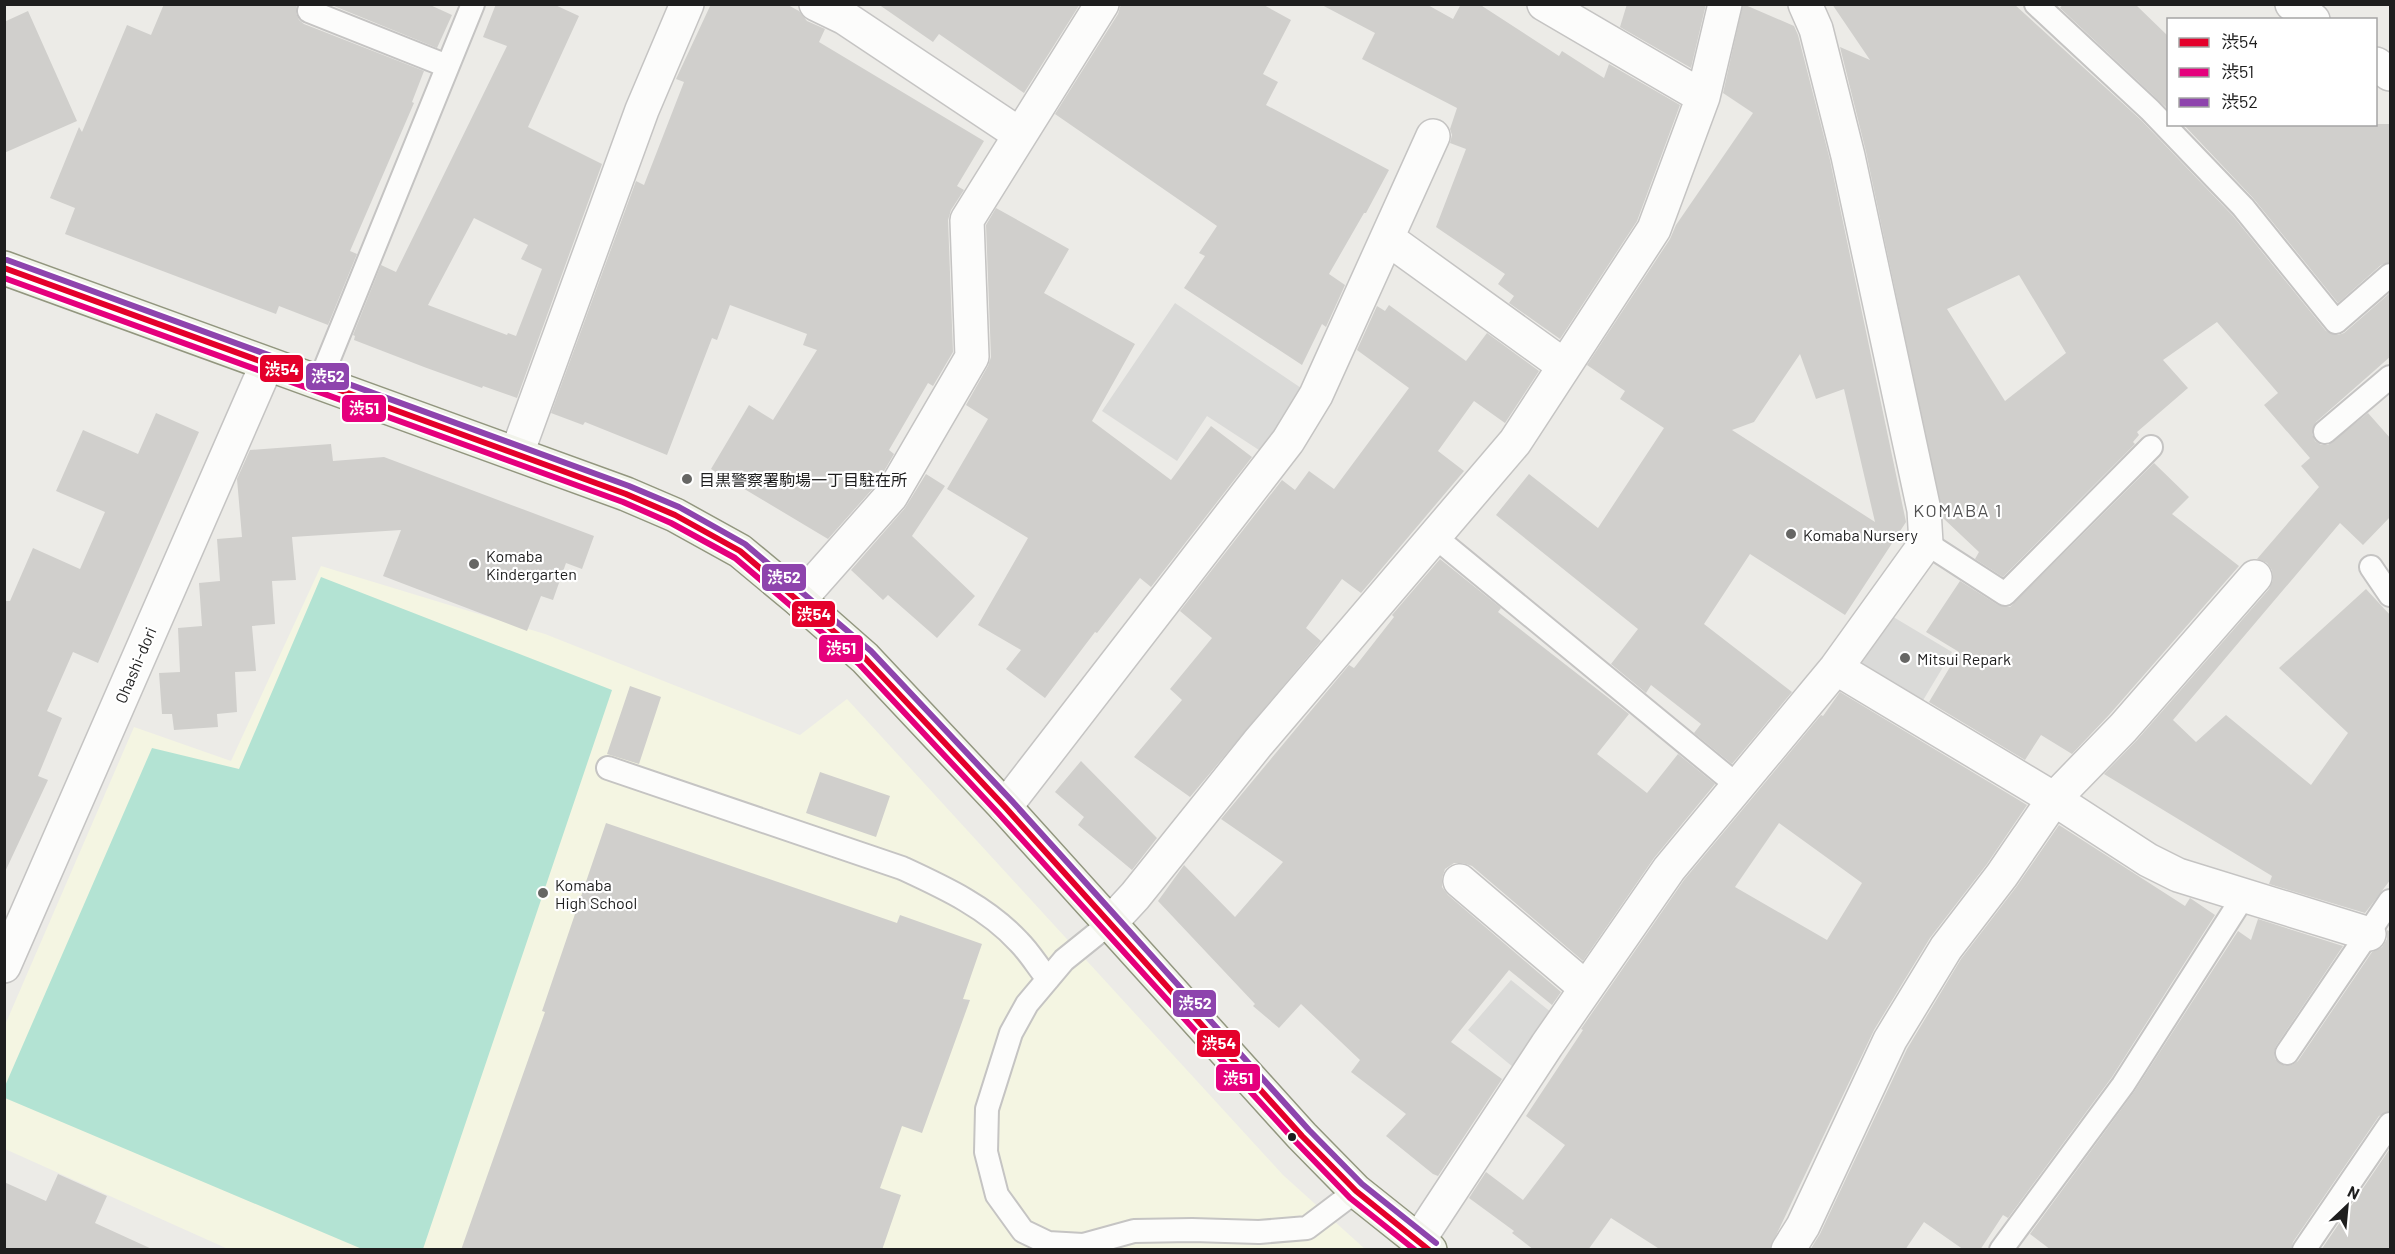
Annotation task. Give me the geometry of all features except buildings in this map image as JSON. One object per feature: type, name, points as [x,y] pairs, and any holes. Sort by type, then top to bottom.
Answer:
[{"type":"main road","points":[[4,268],[517,453],[675,515],[740,551],[865,658],[1005,807],[1302,1136],[1356,1191],[1424,1245]]},
{"type":"street","points":[[517,453],[642,110],[687,4]]},
{"type":"street","points":[[799,600],[891,496],[972,357],[967,220],[1102,4]]},
{"type":"street","points":[[1544,4],[1703,97]]},
{"type":"street","points":[[1110,923],[1135,896],[1258,744],[1515,442],[1547,395],[1563,365],[1654,229],[1703,97],[1725,4]]},
{"type":"street","points":[[1424,1245],[1586,988],[1669,869],[1836,668],[1926,543],[1924,510],[1848,156],[1816,29],[1805,4]]},
{"type":"street","points":[[2292,4],[2310,18]]},
{"type":"street","points":[[838,9],[1020,134]]},
{"type":"street","points":[[2377,65],[2391,74]]},
{"type":"street","points":[[1005,807],[1288,441],[1316,395],[1433,136]]},
{"type":"street","points":[[1387,238],[1563,365]]},
{"type":"street","name":"Ohashi-dori","points":[[4,966],[267,364]]},
{"type":"street","points":[[1788,1250],[1808,1216],[1890,1040],[1946,948],[2002,875],[2054,799],[2123,728],[2254,577]]},
{"type":"street","points":[[1836,668],[2054,799],[2148,860],[2178,875],[2245,894],[2384,914]]},
{"type":"street","points":[[1460,881],[1586,988]]},
{"type":"lane","points":[[312,4],[309,12],[447,66]]},
{"type":"lane","points":[[319,383],[473,4]]},
{"type":"lane","points":[[2037,5],[2150,110],[2243,207],[2336,322],[2391,275]]},
{"type":"lane","points":[[2325,432],[2391,377]]},
{"type":"lane","points":[[1926,543],[2005,594],[2151,447]]},
{"type":"lane","points":[[1434,536],[1738,786]]},
{"type":"lane","points":[[2371,567],[2391,595]]},
{"type":"lane","points":[[608,768],[902,868],[947,889],[988,914],[1019,942],[1047,979]]},
{"type":"lane","points":[[2001,1250],[2123,1085],[2245,894]]},
{"type":"lane","points":[[2287,1053],[2384,914]]},
{"type":"lane","points":[[1110,923],[1064,960],[1027,1004],[1011,1033],[987,1109],[986,1152],[997,1195],[1023,1231],[1048,1243],[1083,1245],[1134,1231],[1192,1230],[1261,1241],[1307,1228],[1356,1191]]},
{"type":"lane","points":[[2304,1250],[2391,1124]]},
{"type":"shaded area","points":[[1175,303],[1304,390],[1262,452],[1207,416],[1177,461],[1102,411]]},
{"type":"shaded area","name":"Komaba High School","points":[[321,566],[545,634],[800,735],[847,699],[1283,1175],[1365,1249],[228,1249],[5,1149],[5,1025],[134,727],[231,761]]},
{"type":"shaded area","name":"Mitsui Repark","points":[[1890,615],[1952,652],[1922,702],[1857,664]]},
{"type":"shaded area","points":[[1511,980],[1552,1013],[1513,1067],[1468,1030]]},
{"type":"green space","points":[[321,577],[612,690],[423,1249],[362,1249],[5,1098],[5,1086],[152,748],[239,769]]},
{"type":"transit line","name":"渋52","points":[[7,260],[629,486],[679,507],[745,544],[871,651],[1012,801],[1309,1130],[1362,1184],[1436,1243]]},
{"type":"transit line","name":"渋54","points":[[4,268],[626,494],[675,515],[740,551],[865,658],[1005,807],[1302,1136],[1356,1191],[1429,1250]]},
{"type":"transit line","name":"渋51","points":[[4,278],[623,502],[671,523],[735,558],[859,664],[998,813],[1296,1142],[1350,1198],[1415,1250]]},
{"type":"place","name":"目黒警察署駒場一丁目駐在所","points":[[687,479]]},
{"type":"place","name":"Komaba Nursery","points":[[1791,534]]},
{"type":"place","name":"Komaba Kindergarten","points":[[474,564]]},
{"type":"place","name":"Mitsui Repark","points":[[1905,658]]},
{"type":"place","name":"Komaba High School","points":[[543,893]]},
{"type":"district","name":"KOMABA 1","points":[[1958,510]]}]
